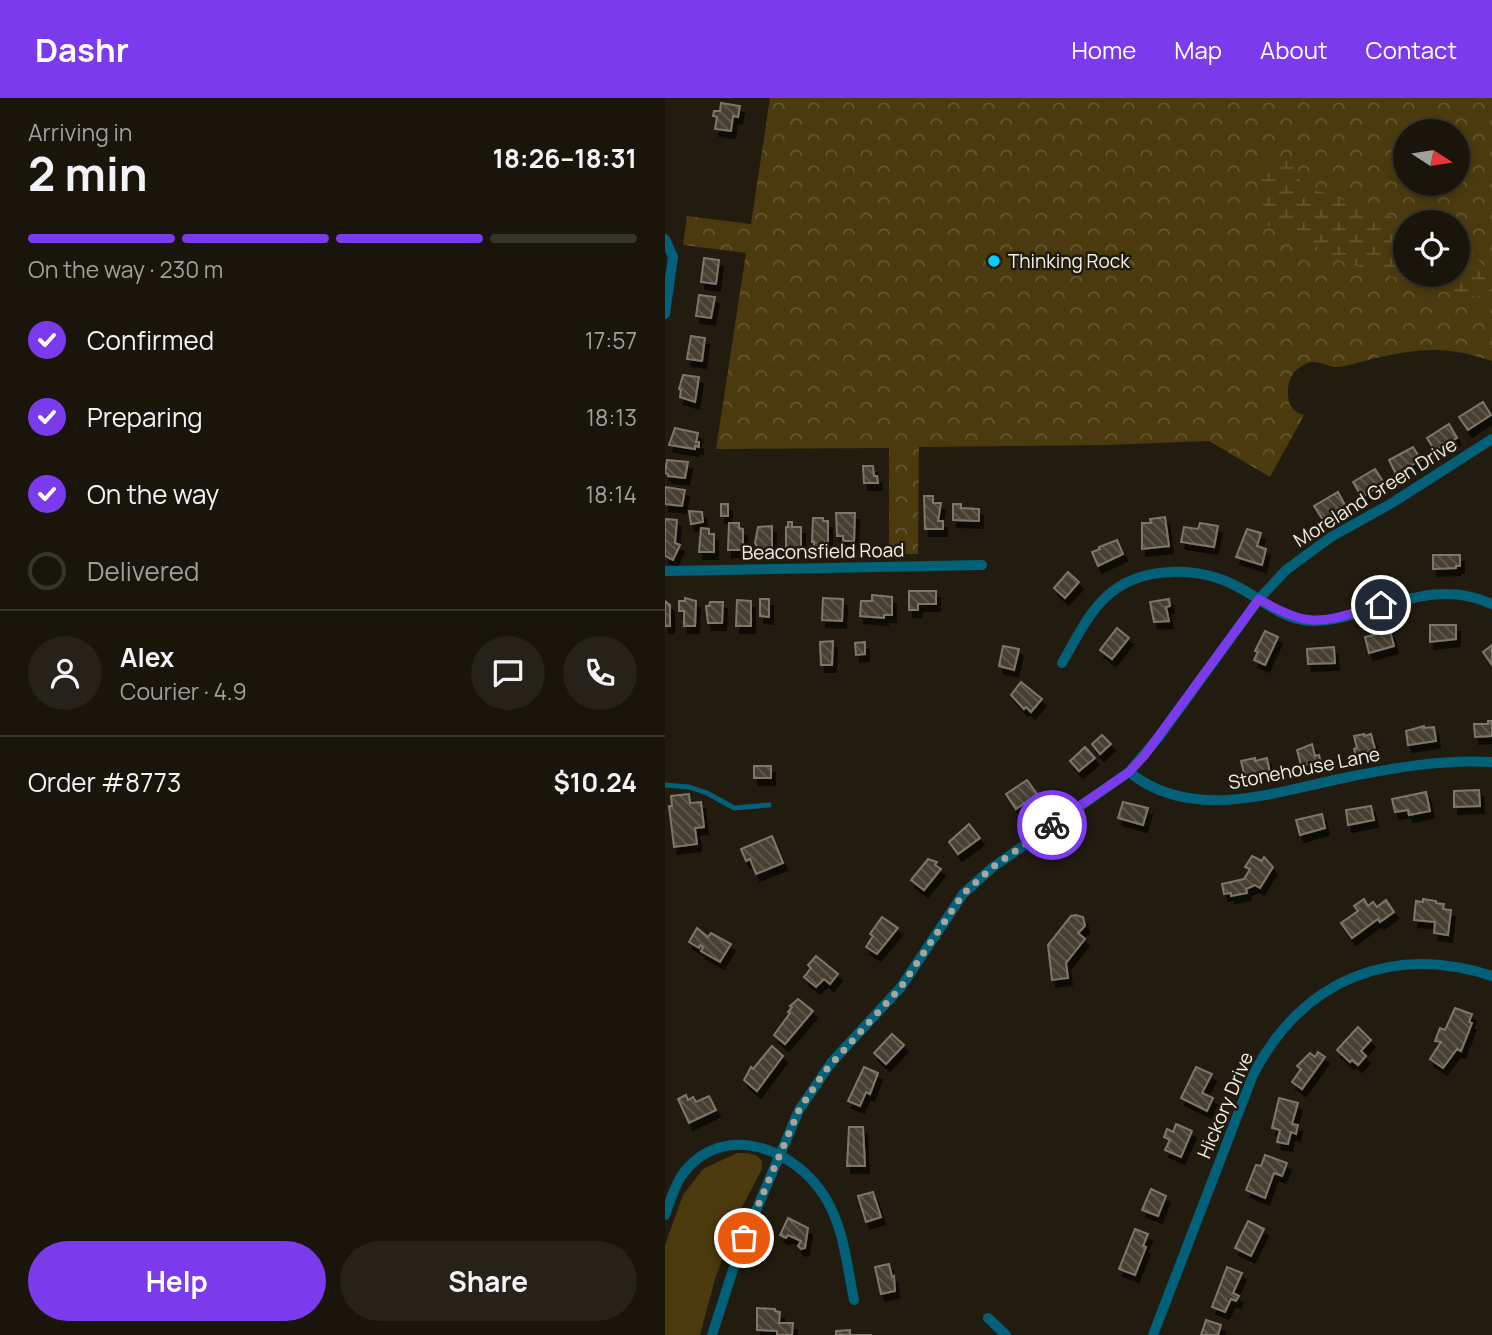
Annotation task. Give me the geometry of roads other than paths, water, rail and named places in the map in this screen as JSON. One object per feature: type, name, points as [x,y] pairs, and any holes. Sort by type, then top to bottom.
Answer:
[{"type":"street","points":[[665,239],[673,257],[665,314]]},
{"type":"street","name":"Moreland Green Drive","points":[[712,1335],[740,1248],[803,1102],[831,1063],[901,987],[963,894],[993,867],[1129,772],[1158,738],[1259,599],[1279,576],[1321,544],[1492,439]]},
{"type":"street","name":"Beaconsfield Road","points":[[665,571],[982,565]]},
{"type":"street","points":[[1062,663],[1094,610],[1107,596],[1121,586],[1145,576],[1167,572],[1210,576],[1237,586],[1284,614],[1306,621],[1329,620],[1400,600],[1441,594],[1472,597],[1492,604]]},
{"type":"street","name":"Stonehouse Lane","points":[[1129,772],[1156,788],[1196,799],[1221,801],[1256,798],[1344,778],[1430,763],[1492,762]]},
{"type":"street","name":"Hickory Drive","points":[[1153,1335],[1253,1075],[1275,1037],[1289,1021],[1333,987],[1383,968],[1426,963],[1448,965],[1492,976]]},
{"type":"street","points":[[665,1215],[682,1175],[694,1163],[721,1146],[754,1146],[780,1156],[805,1172],[826,1199],[841,1233],[854,1300]]},
{"type":"street","points":[[988,1318],[1006,1335]]},
{"type":"lane","points":[[665,785],[689,787],[707,793],[734,808],[769,805]]},
{"type":"place","name":"Thinking Rock","points":[[994,261]]}]
